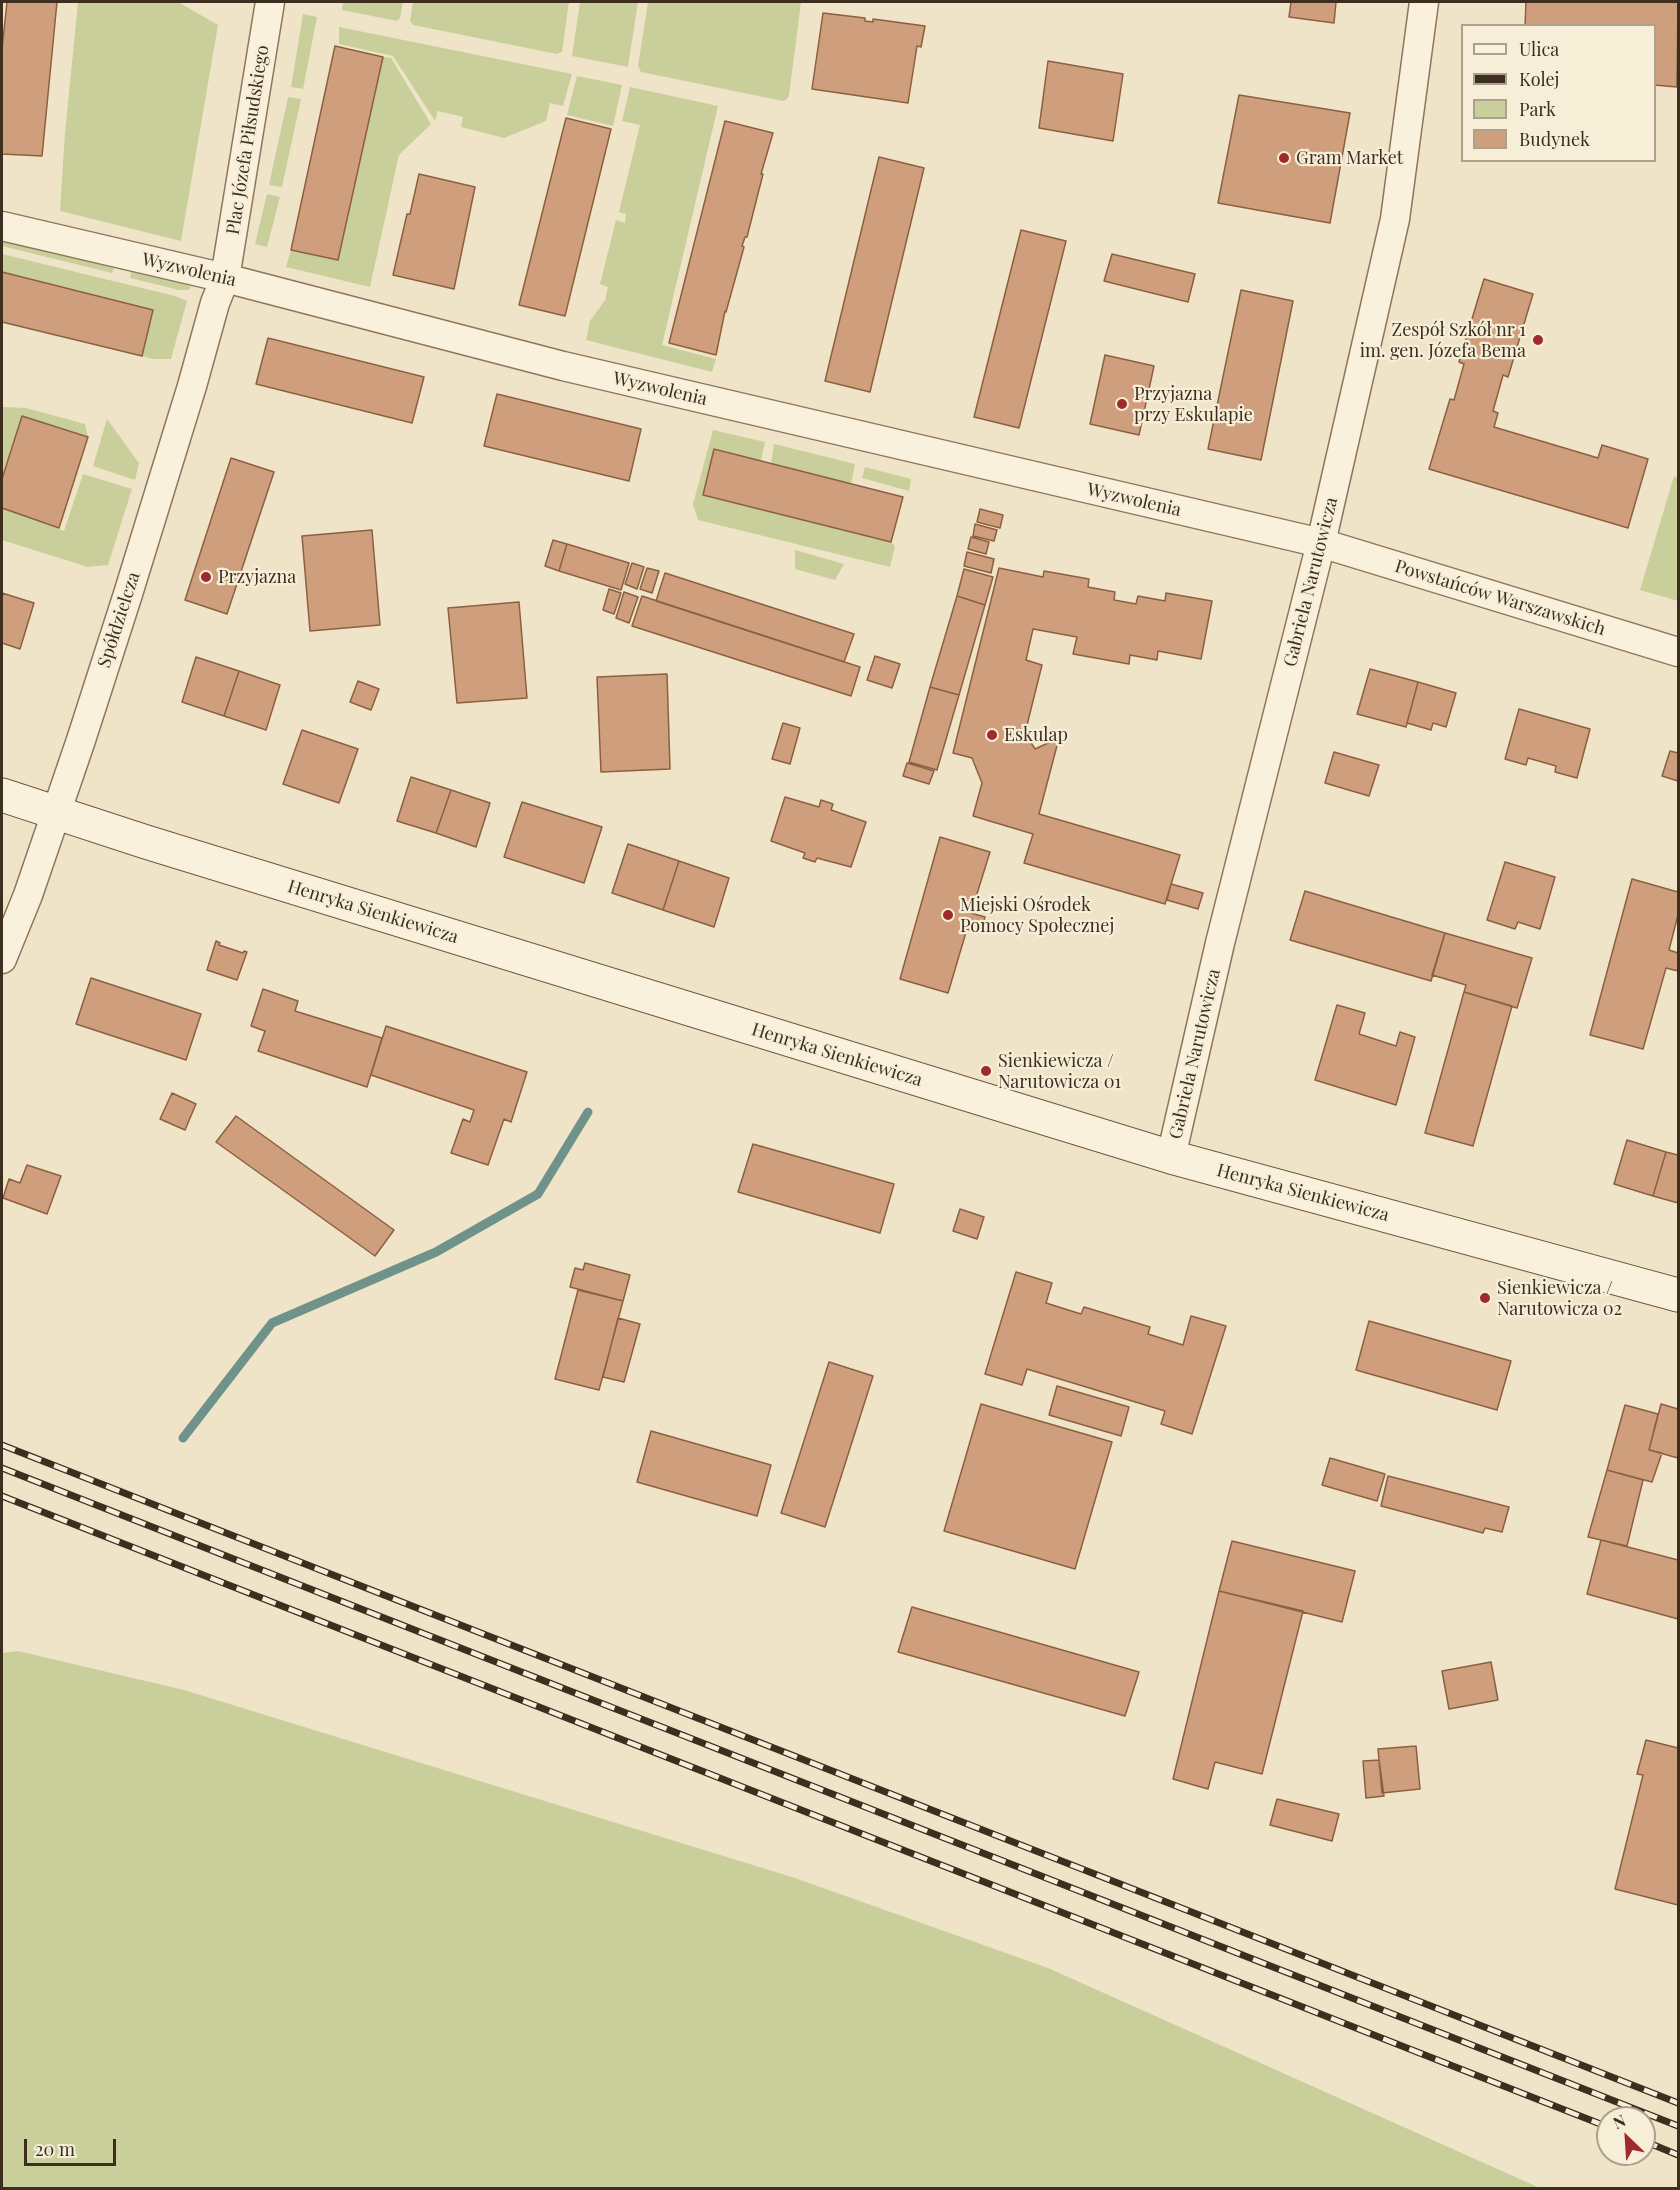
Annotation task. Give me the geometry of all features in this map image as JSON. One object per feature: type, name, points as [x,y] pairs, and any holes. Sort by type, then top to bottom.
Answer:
[{"type":"street","name":"Plac Józefa Piłsudskiego","points":[[225,278],[270,2]]},
{"type":"street","name":"Gabriela Narutowicza","points":[[1172,1158],[1220,943],[1321,543],[1395,219],[1424,2]]},
{"type":"street","name":"Wyzwolenia","points":[[2,226],[225,278],[563,366],[1321,543]]},
{"type":"street","name":"Spółdzielcza","points":[[2,959],[28,896],[128,594],[215,303],[225,278]]},
{"type":"street","name":"Powstańców Warszawskich","points":[[1321,543],[1678,652]]},
{"type":"street","name":"Henryka Sienkiewicza","points":[[2,795],[55,814],[1172,1158],[1678,1295]]},
{"type":"green space","points":[[78,2],[178,2],[218,25],[181,241],[60,211]]},
{"type":"green space","points":[[343,2],[403,2],[400,18],[397,21],[342,10]]},
{"type":"green space","points":[[413,2],[569,2],[562,52],[557,54],[413,25],[410,21]]},
{"type":"green space","points":[[580,2],[638,2],[628,67],[572,56]]},
{"type":"green space","points":[[648,2],[801,2],[789,96],[783,101],[641,72],[638,66]]},
{"type":"green space","points":[[303,14],[317,17],[303,89],[291,87]]},
{"type":"green space","points":[[339,27],[572,74],[563,106],[550,103],[546,121],[504,138],[461,127],[463,117],[438,111],[435,121],[393,56],[339,44]]},
{"type":"green space","points":[[383,57],[391,58],[431,124],[399,155],[370,287],[286,267],[291,250],[338,260]]},
{"type":"green space","points":[[577,76],[622,85],[613,126],[567,115]]},
{"type":"green space","points":[[630,87],[718,106],[662,345],[716,359],[712,372],[586,340],[590,321],[605,300],[608,287],[600,284],[616,220],[625,223],[626,214],[619,212],[640,125],[622,121]]},
{"type":"green space","points":[[288,97],[301,99],[282,187],[269,185]]},
{"type":"green space","points":[[267,194],[280,197],[267,247],[255,244]]},
{"type":"green space","points":[[2,239],[114,268],[112,273],[2,246]]},
{"type":"green space","points":[[2,254],[175,296],[187,301],[171,359],[153,359],[142,356],[153,310],[2,272]]},
{"type":"green space","points":[[131,272],[191,287],[189,290],[179,290],[130,278]]},
{"type":"green space","points":[[2,407],[26,408],[85,424],[88,436],[22,416],[2,479]]},
{"type":"green space","points":[[107,419],[139,463],[135,480],[93,466]]},
{"type":"green space","points":[[713,430],[765,442],[761,461],[714,448],[703,495],[891,542],[895,546],[890,567],[698,520],[693,504]]},
{"type":"green space","points":[[774,444],[855,464],[851,484],[771,463]]},
{"type":"green space","points":[[865,467],[911,479],[909,491],[862,478]]},
{"type":"green space","points":[[83,474],[132,489],[108,565],[88,567],[2,540],[2,508],[64,531]]},
{"type":"green space","points":[[1674,476],[1678,478],[1678,601],[1640,590]]},
{"type":"green space","points":[[795,550],[844,564],[835,580],[795,569]]},
{"type":"green space","points":[[18,1651],[184,1690],[795,1878],[1048,1968],[1540,2188],[2,2188],[2,1653]]},
{"type":"building","points":[[7,2],[57,2],[42,156],[2,154],[2,49]]},
{"type":"building","points":[[1291,2],[1336,2],[1334,23],[1289,17]]},
{"type":"building","points":[[1526,2],[1678,2],[1677,87],[1656,85],[1656,24],[1525,24]]},
{"type":"building","points":[[823,13],[865,18],[865,21],[873,22],[873,19],[925,26],[921,47],[917,46],[908,103],[812,89]]},
{"type":"building","points":[[335,46],[383,57],[338,260],[291,250]]},
{"type":"building","points":[[1048,61],[1123,74],[1113,141],[1039,128]]},
{"type":"building","name":"Gram Market","points":[[1239,95],[1350,113],[1330,223],[1218,203]]},
{"type":"building","points":[[566,118],[611,129],[565,316],[519,305]]},
{"type":"building","points":[[725,121],[773,133],[747,237],[742,246],[744,247],[725,311],[716,355],[669,343]]},
{"type":"building","points":[[879,157],[924,168],[870,392],[825,381]]},
{"type":"building","points":[[419,174],[475,187],[454,289],[393,275]]},
{"type":"building","points":[[1021,230],[1066,241],[1019,428],[974,417]]},
{"type":"building","points":[[1112,254],[1195,274],[1188,302],[1104,281]]},
{"type":"building","points":[[2,272],[153,310],[142,356],[2,322]]},
{"type":"building","points":[[1484,279],[1533,294],[1508,377],[1503,375],[1493,411],[1498,413],[1494,427],[1598,458],[1602,445],[1648,459],[1628,528],[1429,469],[1450,399],[1454,400],[1464,364],[1459,362]]},
{"type":"building","points":[[1241,290],[1293,301],[1261,460],[1208,449]]},
{"type":"building","points":[[268,338],[424,377],[412,423],[256,384]]},
{"type":"building","points":[[1105,355],[1154,366],[1139,435],[1090,424]]},
{"type":"building","points":[[497,394],[641,429],[629,481],[484,446]]},
{"type":"building","points":[[22,416],[88,437],[59,528],[2,508],[2,479]]},
{"type":"building","points":[[714,449],[903,497],[891,542],[703,495]]},
{"type":"building","points":[[231,458],[274,472],[227,614],[185,600]]},
{"type":"building","points":[[980,509],[1003,515],[1000,528],[977,522]]},
{"type":"building","points":[[975,524],[997,530],[994,541],[973,536]]},
{"type":"building","points":[[372,530],[380,625],[310,631],[302,536]]},
{"type":"building","points":[[971,537],[989,542],[986,554],[968,549]]},
{"type":"building","points":[[553,540],[567,544],[559,571],[545,566]]},
{"type":"building","points":[[567,544],[629,563],[621,590],[559,571]]},
{"type":"building","points":[[967,552],[994,559],[991,573],[964,566]]},
{"type":"building","points":[[632,563],[644,567],[637,589],[625,584]]},
{"type":"building","points":[[647,568],[659,571],[652,593],[640,589]]},
{"type":"building","name":"Eskulap","points":[[999,568],[1043,577],[1044,571],[1089,579],[1088,587],[1115,592],[1114,600],[1136,604],[1138,596],[1165,601],[1166,593],[1212,601],[1201,659],[1158,651],[1157,660],[1130,655],[1129,664],[1073,654],[1077,637],[1033,629],[1026,660],[1042,665],[1025,733],[1035,749],[1059,738],[1039,814],[1180,855],[1165,904],[1024,863],[1033,834],[973,816],[982,783],[972,758],[953,753]]},
{"type":"building","points":[[964,569],[993,577],[985,605],[957,596]]},
{"type":"building","points":[[665,573],[854,634],[844,662],[656,601]]},
{"type":"building","points":[[609,589],[621,593],[614,614],[603,610]]},
{"type":"building","points":[[624,592],[638,597],[629,623],[616,618]]},
{"type":"building","points":[[2,593],[34,603],[20,649],[2,643]]},
{"type":"building","points":[[642,596],[860,667],[851,696],[632,626]]},
{"type":"building","points":[[957,596],[985,605],[959,695],[930,687]]},
{"type":"building","points":[[519,602],[527,698],[457,703],[448,608]]},
{"type":"building","points":[[875,656],[900,664],[892,688],[867,680]]},
{"type":"building","points":[[196,657],[239,671],[224,716],[182,702]]},
{"type":"building","points":[[1370,669],[1418,682],[1406,727],[1357,714]]},
{"type":"building","points":[[239,671],[280,685],[266,730],[224,716]]},
{"type":"building","points":[[667,674],[670,769],[601,772],[597,677]]},
{"type":"building","points":[[358,681],[379,689],[371,710],[350,702]]},
{"type":"building","points":[[1418,682],[1456,693],[1446,727],[1433,723],[1431,730],[1407,723]]},
{"type":"building","points":[[930,687],[959,695],[937,770],[909,762]]},
{"type":"building","points":[[1519,709],[1590,729],[1577,778],[1555,772],[1556,766],[1528,758],[1526,765],[1505,759]]},
{"type":"building","points":[[783,723],[800,728],[790,764],[772,759]]},
{"type":"building","points":[[302,730],[358,749],[339,803],[283,784]]},
{"type":"building","points":[[1670,751],[1678,753],[1678,781],[1662,776]]},
{"type":"building","points":[[1334,752],[1379,765],[1369,796],[1325,783]]},
{"type":"building","points":[[907,763],[934,771],[929,784],[903,776]]},
{"type":"building","points":[[411,777],[451,790],[436,833],[397,821]]},
{"type":"building","points":[[451,790],[490,803],[476,847],[436,833]]},
{"type":"building","points":[[785,797],[819,807],[821,800],[833,804],[831,810],[866,822],[851,867],[817,858],[815,862],[803,858],[805,853],[771,841]]},
{"type":"building","points":[[522,802],[602,827],[584,883],[504,857]]},
{"type":"building","name":"Miejski Ośrodek Pomocy Społecznej","points":[[940,837],[990,852],[971,913],[985,917],[980,933],[967,929],[948,993],[900,979]]},
{"type":"building","points":[[628,844],[679,861],[663,910],[612,893]]},
{"type":"building","points":[[679,861],[729,878],[714,927],[663,910]]},
{"type":"building","points":[[1505,862],[1555,877],[1540,929],[1518,922],[1515,929],[1487,920]]},
{"type":"building","points":[[1632,879],[1678,892],[1678,915],[1669,950],[1678,953],[1678,971],[1666,968],[1643,1049],[1590,1035]]},
{"type":"building","points":[[1171,884],[1203,893],[1198,909],[1167,900]]},
{"type":"building","points":[[1305,891],[1445,933],[1431,981],[1290,940]]},
{"type":"building","points":[[1445,933],[1532,958],[1517,1008],[1464,992],[1466,985],[1432,975]]},
{"type":"building","points":[[216,941],[220,943],[219,945],[243,953],[247,952],[237,980],[207,970]]},
{"type":"building","points":[[91,978],[201,1014],[186,1060],[76,1024]]},
{"type":"building","points":[[263,989],[298,1001],[295,1011],[382,1038],[367,1087],[258,1051],[265,1031],[251,1026]]},
{"type":"building","points":[[1464,992],[1512,1006],[1473,1146],[1425,1133]]},
{"type":"building","points":[[1337,1005],[1365,1013],[1359,1034],[1396,1046],[1400,1032],[1415,1037],[1396,1105],[1315,1080]]},
{"type":"building","points":[[386,1026],[527,1072],[511,1122],[504,1119],[488,1165],[451,1153],[463,1119],[470,1122],[474,1110],[371,1075]]},
{"type":"building","points":[[172,1093],[196,1104],[185,1130],[160,1119]]},
{"type":"building","points":[[236,1116],[394,1230],[375,1256],[216,1142]]},
{"type":"building","points":[[1627,1140],[1666,1152],[1653,1196],[1614,1184]]},
{"type":"building","points":[[753,1144],[894,1184],[880,1233],[738,1192]]},
{"type":"building","points":[[1666,1152],[1678,1155],[1678,1203],[1653,1196]]},
{"type":"building","points":[[27,1165],[61,1176],[47,1214],[3,1198],[9,1179],[20,1183]]},
{"type":"building","points":[[960,1209],[984,1217],[977,1239],[953,1231]]},
{"type":"building","points":[[585,1263],[630,1275],[623,1301],[570,1287],[575,1268],[583,1270]]},
{"type":"building","points":[[1016,1272],[1052,1283],[1046,1303],[1081,1314],[1084,1307],[1150,1327],[1148,1334],[1183,1345],[1191,1316],[1226,1326],[1192,1434],[1161,1424],[1165,1411],[1027,1369],[1022,1385],[985,1374]]},
{"type":"building","points":[[578,1290],[623,1301],[599,1390],[555,1379]]},
{"type":"building","points":[[618,1318],[640,1324],[624,1382],[603,1377]]},
{"type":"building","points":[[1369,1321],[1511,1361],[1497,1410],[1356,1370]]},
{"type":"building","points":[[829,1362],[873,1376],[825,1527],[781,1513]]},
{"type":"building","points":[[1057,1386],[1129,1407],[1121,1436],[1049,1415]]},
{"type":"building","points":[[981,1404],[1112,1442],[1075,1569],[944,1531]]},
{"type":"building","points":[[1661,1404],[1678,1409],[1678,1458],[1649,1450]]},
{"type":"building","points":[[1625,1405],[1658,1414],[1649,1450],[1662,1453],[1652,1482],[1607,1470]]},
{"type":"building","points":[[651,1431],[771,1465],[757,1516],[637,1482]]},
{"type":"building","points":[[1330,1458],[1385,1474],[1377,1501],[1322,1485]]},
{"type":"building","points":[[1607,1470],[1643,1480],[1627,1546],[1588,1537]]},
{"type":"building","points":[[1388,1476],[1509,1507],[1502,1532],[1485,1528],[1483,1533],[1381,1506]]},
{"type":"building","points":[[1601,1540],[1678,1560],[1678,1619],[1587,1594]]},
{"type":"building","points":[[1232,1541],[1355,1571],[1342,1622],[1219,1591]]},
{"type":"building","points":[[1219,1591],[1303,1611],[1262,1774],[1215,1762],[1208,1789],[1173,1779]]},
{"type":"building","points":[[912,1607],[1139,1672],[1125,1716],[898,1652]]},
{"type":"building","points":[[1491,1662],[1498,1700],[1449,1709],[1442,1671]]},
{"type":"building","points":[[1646,1740],[1678,1748],[1678,1905],[1615,1889],[1643,1775],[1637,1774]]},
{"type":"building","points":[[1416,1746],[1420,1789],[1382,1793],[1378,1749]]},
{"type":"building","points":[[1379,1760],[1384,1796],[1366,1798],[1363,1761]]},
{"type":"building","points":[[1277,1799],[1339,1814],[1332,1841],[1270,1825]]},
{"type":"waterway","points":[[183,1438],[272,1323],[436,1252],[538,1194],[588,1112]]},
{"type":"railway","points":[[2,1445],[1678,2103]]},
{"type":"railway","points":[[2,1468],[1678,2126]]},
{"type":"railway","points":[[2,1496],[1596,2122]]},
{"type":"railway","points":[[1656,2146],[1678,2155]]},
{"type":"place","name":"Gram Market","points":[[1284,158]]},
{"type":"place","name":"Zespół Szkół nr 1 im. gen. Józefa Bema","points":[[1538,340]]},
{"type":"place","name":"Przyjazna przy Eskulapie","points":[[1122,404]]},
{"type":"place","name":"Przyjazna","points":[[206,577]]},
{"type":"place","name":"Eskulap","points":[[992,735]]},
{"type":"place","name":"Miejski Ośrodek Pomocy Społecznej","points":[[948,915]]},
{"type":"place","name":"Sienkiewicza / Narutowicza 01","points":[[986,1071]]},
{"type":"place","name":"Sienkiewicza / Narutowicza 02","points":[[1485,1298]]}]
